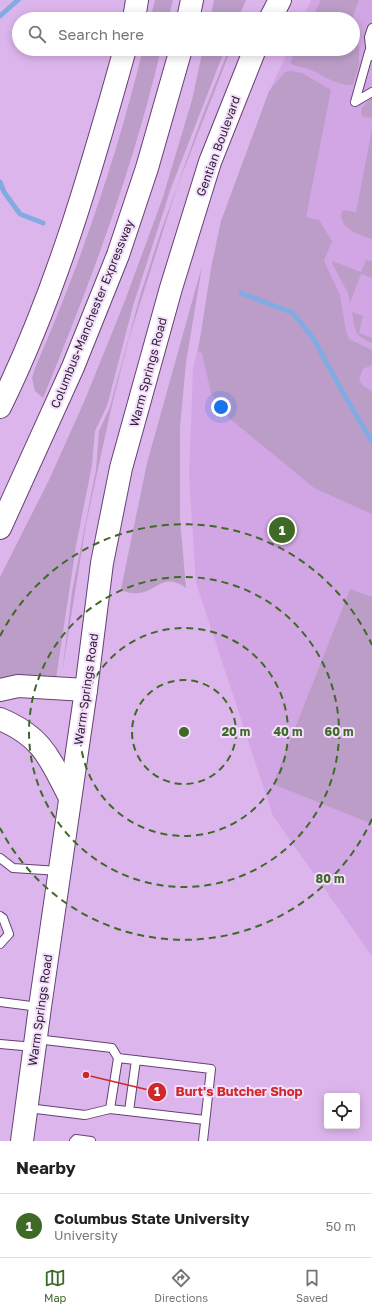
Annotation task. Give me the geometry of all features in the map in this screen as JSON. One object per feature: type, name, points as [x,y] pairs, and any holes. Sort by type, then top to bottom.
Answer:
[{"type":"main road","points":[[135,12],[137,0]]},
{"type":"main road","points":[[189,12],[192,0]]},
{"type":"main road","points":[[274,12],[280,0]]},
{"type":"main road","points":[[0,407],[26,352],[60,261],[90,174],[123,56]]},
{"type":"main road","name":"Columbus-Manchester Expressway","points":[[0,528],[73,366],[118,255],[148,168],[179,56]]},
{"type":"main road","name":"Gentian Boulevard","points":[[185,244],[210,162],[253,56]]},
{"type":"main road","name":"Warm Springs Road","points":[[22,1141],[86,690],[102,563],[121,468],[185,244]]},
{"type":"main road","points":[[0,690],[18,686],[86,690]]},
{"type":"main road","points":[[0,719],[19,727],[45,750],[70,798]]},
{"type":"lane","points":[[372,28],[369,38],[371,56],[355,102],[372,92]]},
{"type":"lane","points":[[0,858],[13,868],[60,871]]},
{"type":"lane","points":[[0,916],[3,918],[9,934],[0,944]]},
{"type":"lane","points":[[0,1002],[40,1007]]},
{"type":"lane","points":[[0,1044],[35,1043],[112,1048],[118,1058],[110,1109]]},
{"type":"lane","points":[[118,1058],[211,1069],[202,1141]]},
{"type":"lane","points":[[129,1110],[136,1060]]},
{"type":"lane","points":[[26,1108],[85,1115],[110,1109],[129,1110],[205,1120]]},
{"type":"lane","points":[[74,1141],[76,1139],[91,1141]]},
{"type":"shaded area","points":[[155,0],[173,0],[170,12],[152,12]]},
{"type":"shaded area","points":[[214,0],[246,0],[241,12],[211,12]]},
{"type":"shaded area","points":[[311,0],[372,0],[372,956],[273,816],[196,583],[189,476],[193,369],[224,230],[269,92],[286,56],[360,56],[360,12],[305,12]]},
{"type":"shaded area","points":[[321,0],[359,0],[355,12],[315,12]]},
{"type":"shaded area","points":[[141,56],[159,56],[150,94],[124,182],[94,269],[43,398],[35,391],[32,378],[82,251],[96,211]]},
{"type":"shaded area","points":[[201,56],[222,56],[171,188],[133,306],[107,406],[95,431],[92,465],[76,546],[56,679],[0,682],[0,577],[48,482],[84,402],[124,303],[162,200],[192,100]]},
{"type":"shaded area","points":[[226,56],[228,56],[177,187],[129,338],[111,409],[86,524],[62,673],[72,592],[96,470],[99,431],[110,407],[140,296],[160,234],[202,117]]},
{"type":"shaded area","points":[[294,56],[359,56],[359,64],[353,85],[342,84],[311,70],[290,63]]},
{"type":"shaded area","points":[[291,71],[302,73],[331,90],[306,217],[319,220],[332,241],[324,261],[340,295],[346,331],[349,339],[372,350],[372,365],[363,369],[359,379],[363,386],[372,391],[372,514],[314,488],[229,418],[211,393],[202,353],[198,352],[211,268],[221,221],[269,91],[285,72]]},
{"type":"shaded area","points":[[372,97],[372,118],[363,117],[361,114],[362,108]]},
{"type":"shaded area","points":[[372,129],[372,239],[357,234],[348,228],[342,220],[341,215],[343,210],[356,212]]},
{"type":"shaded area","points":[[366,260],[372,261],[372,278],[361,274],[350,303],[348,293],[332,261],[361,272]]},
{"type":"shaded area","points":[[202,266],[186,363],[180,428],[180,519],[186,588],[177,583],[164,582],[140,593],[127,592],[121,589],[147,463]]},
{"type":"shaded area","points":[[352,312],[363,316],[359,333],[372,338],[372,343],[362,338],[356,332]]},
{"type":"shaded area","points":[[350,589],[372,597],[372,824],[273,784]]},
{"type":"waterway","points":[[0,16],[18,0]]},
{"type":"waterway","points":[[0,182],[4,192],[20,214],[43,223]]},
{"type":"waterway","points":[[241,293],[293,313],[313,338],[372,442]]},
{"type":"place","name":"Columbus State University","points":[[282,530]]},
{"type":"place","name":"Burt's Butcher Shop","points":[[86,1075]]}]
